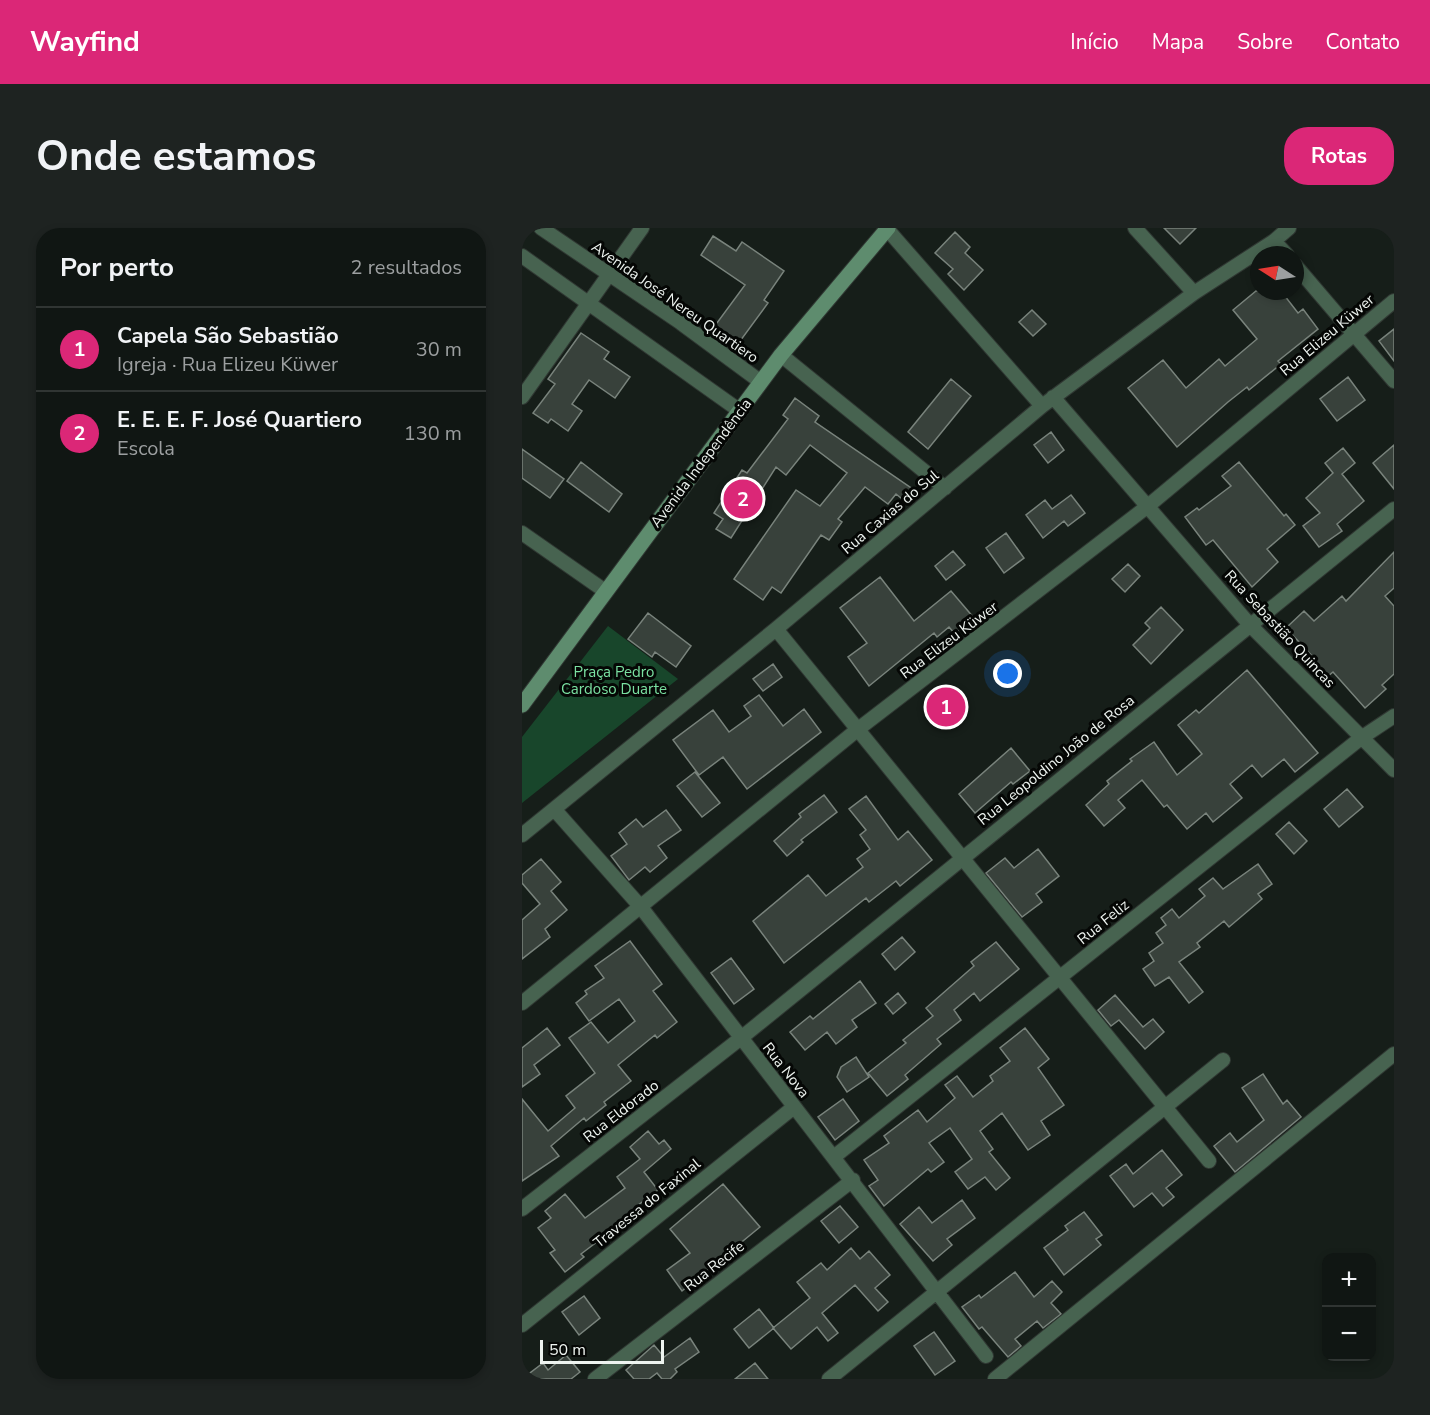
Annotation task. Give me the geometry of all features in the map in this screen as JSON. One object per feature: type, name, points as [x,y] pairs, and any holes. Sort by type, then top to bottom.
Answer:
[{"type":"street","name":"Avenida José Nereu Quartiero","points":[[541,228],[681,323],[761,382]]},
{"type":"street","points":[[522,397],[642,228]]},
{"type":"street","name":"Avenida Independência","points":[[522,705],[781,355],[887,228]]},
{"type":"street","name":"Rua Sebastião Quincas","points":[[887,228],[1047,402],[1148,506],[1250,625],[1394,770]]},
{"type":"street","points":[[1135,228],[1194,293]]},
{"type":"street","name":"Rua Caxias do Sul","points":[[522,835],[776,629],[1047,402],[1194,293],[1274,241],[1289,228]]},
{"type":"street","points":[[1274,241],[1279,246]]},
{"type":"street","points":[[522,256],[740,411]]},
{"type":"street","points":[[1304,275],[1394,381]]},
{"type":"street","name":"Rua Elizeu Küwer","points":[[522,1003],[857,730],[1148,506],[1394,301]]},
{"type":"street","points":[[781,355],[945,488]]},
{"type":"street","name":"Rua Leopoldino João de Rosa","points":[[741,1038],[1394,509]]},
{"type":"street","points":[[522,533],[605,591]]},
{"type":"street","points":[[776,629],[961,858],[1168,1107],[1209,1161]]},
{"type":"street","name":"Rua Feliz","points":[[835,1156],[1361,738],[1394,716]]},
{"type":"street","name":"Rua Nova","points":[[554,809],[640,906],[794,1107],[835,1156],[986,1356]]},
{"type":"street","name":"Rua Eldorado","points":[[522,1209],[741,1038]]},
{"type":"street","points":[[995,1379],[1394,1054]]},
{"type":"street","points":[[829,1379],[1168,1107],[1223,1060]]},
{"type":"street","name":"Travessa do Faxinal","points":[[522,1324],[794,1107]]},
{"type":"street","name":"Rua Recife","points":[[596,1379],[853,1180]]},
{"type":"green space","name":"Praça Pedro Cardoso Duarte","points":[[608,626],[678,679],[522,803],[522,737]]},
{"type":"building","points":[[1164,228],[1196,228],[1180,244]]},
{"type":"building","points":[[955,232],[970,247],[965,253],[983,270],[964,290],[948,274],[953,269],[935,253]]},
{"type":"building","points":[[713,236],[736,251],[742,242],[784,271],[764,300],[768,303],[735,348],[711,331],[745,285],[701,255]]},
{"type":"building","points":[[1250,296],[1250,300],[1288,300],[1298,313],[1303,309],[1318,329],[1278,361],[1281,364],[1249,390],[1247,387],[1228,402],[1177,447],[1128,388],[1163,360],[1186,388],[1219,359],[1225,366],[1257,339],[1233,310]]},
{"type":"building","points":[[1032,310],[1046,324],[1033,336],[1019,322]]},
{"type":"building","points":[[1394,329],[1394,361],[1379,341]]},
{"type":"building","points":[[581,333],[609,352],[604,359],[630,377],[615,398],[589,380],[572,404],[582,411],[568,431],[551,419],[548,423],[533,413],[555,384],[548,379]]},
{"type":"building","points":[[1348,377],[1365,400],[1337,421],[1320,399]]},
{"type":"building","points":[[951,379],[971,396],[928,449],[908,432]]},
{"type":"building","points":[[795,398],[819,416],[815,422],[917,492],[907,503],[896,494],[888,504],[865,487],[838,519],[842,522],[829,540],[821,535],[781,593],[772,587],[763,600],[734,579],[796,490],[820,506],[847,473],[810,445],[786,475],[776,467],[731,538],[716,529],[723,519],[714,513],[742,470],[747,473],[788,419],[783,415]]},
{"type":"building","points":[[1051,432],[1064,450],[1048,463],[1034,445]]},
{"type":"building","points":[[1394,445],[1394,489],[1373,463]]},
{"type":"building","points":[[1343,448],[1355,463],[1342,474],[1364,501],[1337,524],[1342,531],[1319,547],[1303,526],[1320,513],[1306,498],[1333,473],[1325,463]]},
{"type":"building","points":[[522,449],[564,479],[550,498],[522,478]]},
{"type":"building","points":[[581,462],[622,494],[609,512],[567,481]]},
{"type":"building","points":[[1239,462],[1284,516],[1286,514],[1295,525],[1267,549],[1278,562],[1252,587],[1213,540],[1206,545],[1185,517],[1197,508],[1199,510],[1231,486],[1222,476]]},
{"type":"building","points":[[1071,495],[1085,513],[1068,526],[1064,521],[1043,538],[1026,515],[1045,500],[1052,509]]},
{"type":"building","points":[[1006,533],[1024,558],[1004,573],[986,548]]},
{"type":"building","points":[[953,551],[965,565],[946,580],[935,566]]},
{"type":"building","points":[[1394,552],[1394,588],[1385,596],[1394,606],[1394,674],[1382,685],[1386,689],[1365,708],[1333,672],[1327,677],[1313,660],[1315,659],[1286,628],[1304,611],[1314,621],[1342,596],[1346,601]]},
{"type":"building","points":[[1128,564],[1140,576],[1125,592],[1112,579]]},
{"type":"building","points":[[880,577],[914,621],[951,591],[974,618],[955,634],[949,627],[937,637],[934,633],[869,686],[848,657],[867,643],[840,608]]},
{"type":"building","points":[[1161,607],[1183,630],[1151,664],[1133,645],[1150,628],[1145,623]]},
{"type":"building","points":[[648,613],[691,646],[676,667],[655,652],[652,657],[628,639]]},
{"type":"building","points":[[773,664],[782,677],[763,691],[753,679]]},
{"type":"building","points":[[1247,670],[1318,753],[1295,772],[1284,759],[1262,777],[1252,765],[1230,784],[1242,798],[1213,822],[1206,813],[1187,829],[1167,805],[1164,807],[1142,780],[1118,800],[1125,808],[1104,826],[1086,805],[1109,784],[1107,781],[1132,761],[1130,759],[1154,742],[1177,775],[1202,754],[1178,725],[1196,710],[1199,713]]},
{"type":"building","points":[[759,695],[783,726],[804,709],[821,732],[747,789],[723,757],[699,775],[673,740],[713,710],[729,732],[751,716],[744,706]]},
{"type":"building","points":[[1011,748],[1030,771],[1013,784],[1011,782],[975,813],[959,794]]},
{"type":"building","points":[[695,772],[720,803],[702,817],[677,786]]},
{"type":"building","points":[[1347,789],[1363,807],[1339,827],[1324,809]]},
{"type":"building","points":[[824,795],[837,812],[801,840],[803,842],[787,856],[774,841],[801,817],[799,814]]},
{"type":"building","points":[[866,796],[898,840],[908,831],[932,860],[900,886],[896,881],[869,902],[866,898],[784,963],[753,921],[808,875],[826,896],[863,867],[857,859],[870,849],[860,835],[866,830],[849,809]]},
{"type":"building","points":[[666,810],[681,830],[658,846],[667,858],[650,872],[645,867],[629,880],[611,856],[627,844],[619,833],[636,819],[643,827]]},
{"type":"building","points":[[1289,822],[1307,841],[1294,854],[1276,834]]},
{"type":"building","points":[[1038,849],[1059,876],[1036,894],[1042,902],[1022,917],[986,873],[1005,858],[1014,868]]},
{"type":"building","points":[[541,859],[561,882],[551,891],[567,910],[545,929],[550,937],[522,959],[522,920],[540,904],[522,883],[522,875]]},
{"type":"building","points":[[1258,864],[1272,884],[1258,894],[1262,899],[1229,927],[1224,921],[1197,943],[1200,947],[1179,962],[1203,992],[1189,1003],[1169,977],[1155,986],[1143,969],[1154,961],[1149,953],[1163,943],[1156,933],[1166,925],[1161,918],[1172,909],[1179,918],[1205,896],[1199,889],[1213,878],[1223,889]]},
{"type":"building","points":[[902,937],[915,952],[895,970],[882,954]]},
{"type":"building","points":[[630,941],[662,984],[653,991],[677,1022],[657,1038],[655,1035],[618,1065],[631,1081],[604,1102],[606,1105],[586,1121],[584,1118],[551,1146],[559,1156],[522,1181],[522,1099],[548,1131],[575,1108],[566,1096],[595,1073],[569,1038],[591,1022],[608,1043],[635,1021],[619,999],[589,1021],[576,1003],[587,994],[585,991],[604,978],[595,966]]},
{"type":"building","points":[[996,942],[1019,969],[980,1001],[974,993],[954,1010],[961,1020],[937,1039],[941,1044],[905,1075],[908,1079],[887,1096],[868,1073],[906,1043],[903,1040],[933,1016],[926,1008],[974,966],[971,962]]},
{"type":"building","points":[[731,958],[754,989],[734,1004],[711,973]]},
{"type":"building","points":[[860,981],[876,1003],[852,1020],[857,1027],[836,1044],[827,1032],[805,1050],[790,1032],[810,1016],[813,1019]]},
{"type":"building","points":[[898,993],[906,1003],[893,1014],[885,1004]]},
{"type":"building","points":[[1115,995],[1143,1027],[1153,1019],[1164,1032],[1145,1049],[1119,1020],[1111,1026],[1098,1010]]},
{"type":"building","points":[[547,1028],[560,1045],[534,1065],[540,1074],[522,1087],[522,1048]]},
{"type":"building","points":[[1025,1028],[1049,1059],[1038,1068],[1064,1105],[1041,1121],[1050,1135],[1028,1150],[1002,1113],[980,1131],[993,1149],[989,1152],[1010,1178],[996,1190],[985,1177],[968,1189],[955,1172],[972,1159],[950,1128],[929,1143],[944,1162],[931,1172],[928,1169],[884,1206],[869,1186],[878,1180],[864,1160],[889,1143],[884,1136],[918,1110],[927,1122],[955,1098],[945,1085],[957,1076],[973,1097],[993,1081],[990,1076],[1010,1061],[1000,1048]]},
{"type":"building","points":[[856,1057],[869,1077],[847,1092],[837,1077],[841,1067]]},
{"type":"building","points":[[1263,1074],[1283,1104],[1287,1100],[1301,1117],[1235,1172],[1214,1146],[1230,1133],[1237,1142],[1264,1120],[1242,1088]]},
{"type":"building","points":[[843,1099],[859,1121],[835,1140],[818,1117]]},
{"type":"building","points":[[648,1131],[659,1144],[664,1140],[671,1149],[644,1172],[658,1190],[637,1206],[639,1210],[581,1254],[584,1257],[565,1272],[550,1253],[555,1250],[538,1228],[551,1218],[545,1211],[565,1194],[585,1218],[625,1188],[617,1177],[640,1159],[630,1147]]},
{"type":"building","points":[[1162,1150],[1182,1175],[1166,1188],[1174,1197],[1163,1206],[1152,1193],[1134,1207],[1110,1176],[1126,1164],[1133,1174]]},
{"type":"building","points":[[723,1184],[760,1227],[682,1291],[667,1270],[690,1253],[670,1229]]},
{"type":"building","points":[[962,1200],[975,1218],[947,1239],[952,1245],[933,1261],[900,1224],[919,1207],[932,1223]]},
{"type":"building","points":[[840,1206],[858,1227],[839,1243],[821,1221]]},
{"type":"building","points":[[1084,1212],[1102,1235],[1096,1239],[1101,1245],[1064,1275],[1044,1248],[1068,1230],[1065,1226]]},
{"type":"building","points":[[851,1248],[860,1259],[869,1251],[890,1275],[875,1288],[888,1302],[878,1311],[855,1285],[822,1313],[838,1333],[828,1341],[817,1327],[791,1349],[773,1328],[810,1298],[797,1282],[821,1263],[827,1270]]},
{"type":"building","points":[[1015,1272],[1034,1297],[1052,1281],[1062,1292],[1051,1303],[1061,1314],[1043,1328],[1037,1321],[1015,1339],[1021,1346],[1008,1357],[982,1327],[979,1329],[962,1307],[979,1295],[981,1298]]},
{"type":"building","points":[[584,1296],[600,1318],[579,1335],[562,1312]]},
{"type":"building","points":[[759,1309],[774,1328],[749,1348],[734,1329]]},
{"type":"building","points":[[934,1332],[955,1361],[935,1375],[914,1346]]},
{"type":"building","points":[[690,1338],[699,1352],[675,1369],[677,1372],[670,1379],[662,1379],[657,1373],[649,1379],[634,1379],[626,1370],[654,1345],[664,1357]]},
{"type":"building","points":[[566,1355],[580,1372],[571,1379],[522,1379],[543,1363],[548,1370]]},
{"type":"building","points":[[755,1363],[768,1379],[735,1379]]},
{"type":"place","name":"E. E. E. F. José Quartiero","points":[[743,499]]},
{"type":"place","name":"Capela São Sebastião","points":[[946,707]]}]
